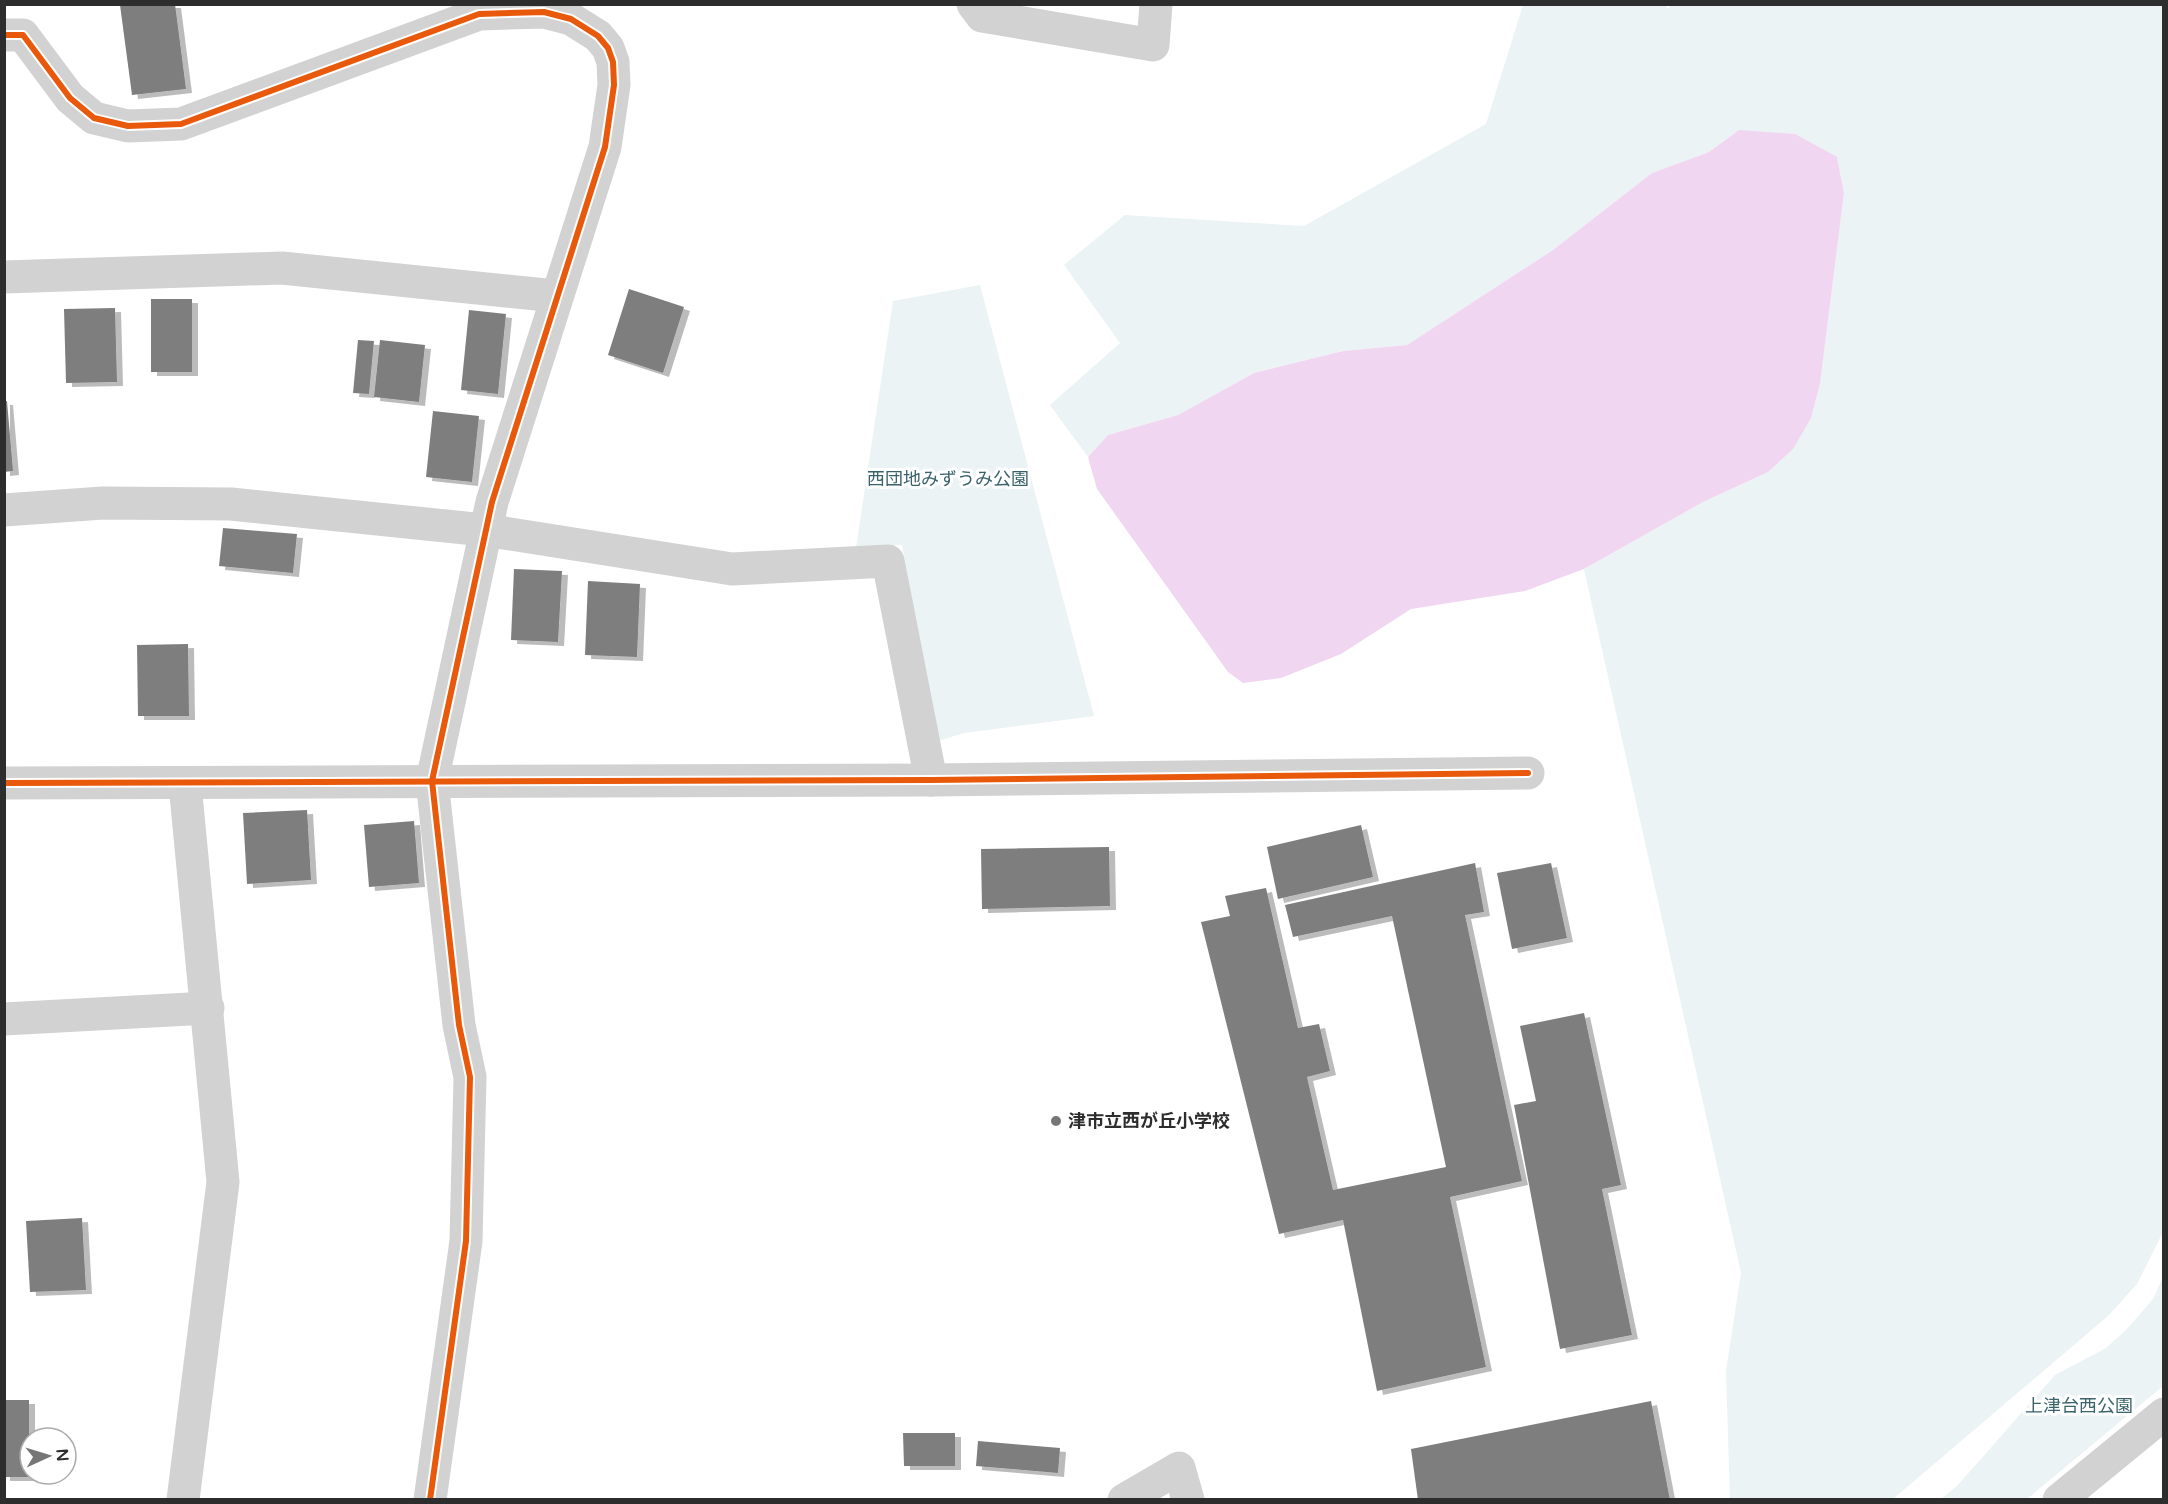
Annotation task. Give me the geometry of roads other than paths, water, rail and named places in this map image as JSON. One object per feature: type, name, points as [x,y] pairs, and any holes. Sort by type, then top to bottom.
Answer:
[{"type":"street","points":[[973,4],[982,16],[1153,45],[1156,4]]},
{"type":"street","points":[[4,35],[23,35],[70,98],[94,118],[128,126],[181,124],[500,8],[544,12],[571,19],[598,36],[608,48],[613,62],[614,85],[605,147],[492,502],[432,781],[459,1025],[470,1077],[466,1241],[430,1500]]},
{"type":"street","points":[[4,278],[282,268],[556,296]]},
{"type":"street","points":[[4,510],[103,503],[231,504],[485,530],[732,569],[888,561],[931,780]]},
{"type":"street","points":[[4,783],[931,780],[1528,773]]},
{"type":"street","points":[[183,1500],[223,1182],[185,784]]},
{"type":"street","points":[[4,1019],[208,1008]]},
{"type":"street","points":[[2059,1500],[2163,1414]]},
{"type":"street","points":[[1124,1500],[1179,1468],[1188,1500]]},
{"type":"place","name":"津市立西が丘小学校","points":[[1056,1121]]},
{"type":"park label","name":"西団地みずうみ公園","points":[[948,479]]},
{"type":"park label","name":"上津台西公園","points":[[2079,1406]]}]
